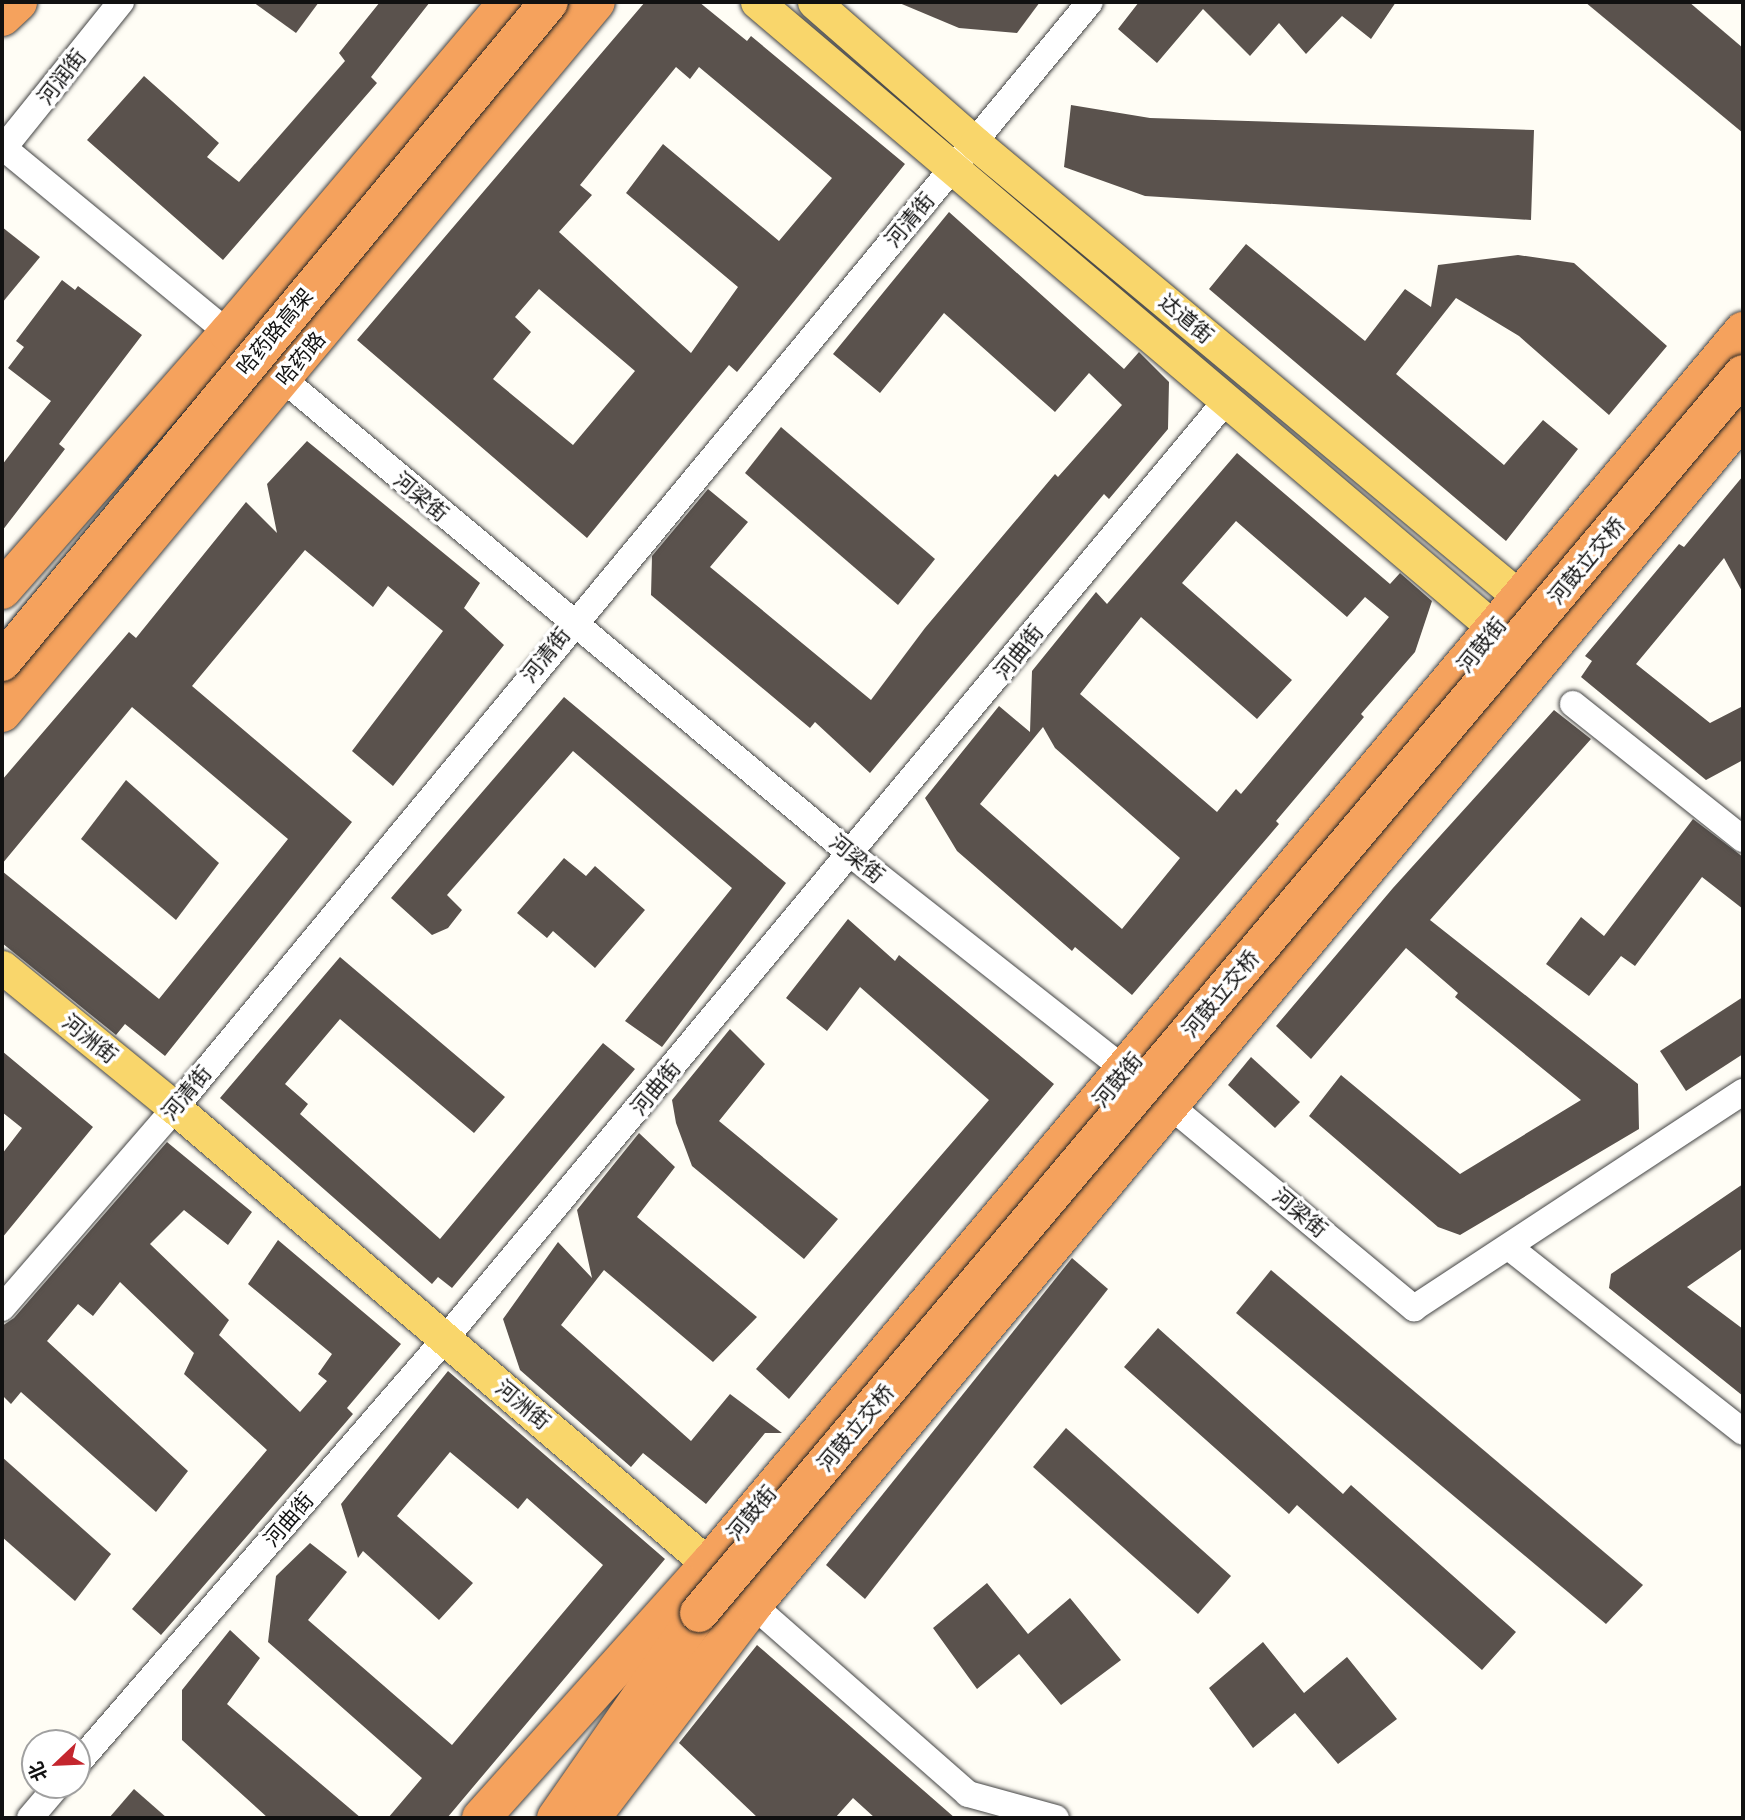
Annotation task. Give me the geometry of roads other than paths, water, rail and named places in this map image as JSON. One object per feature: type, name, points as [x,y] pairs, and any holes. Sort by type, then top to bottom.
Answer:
[{"type":"highway","points":[[2,17],[18,2]]},
{"type":"highway","points":[[2,590],[228,333],[509,2]]},
{"type":"highway","name":"哈药路高架","points":[[2,662],[549,2]]},
{"type":"highway","name":"哈药路","points":[[2,713],[284,380],[597,2]]},
{"type":"highway","name":"河鼓街","points":[[481,1818],[710,1563],[1125,1072],[1743,331]]},
{"type":"highway","name":"河鼓立交桥","points":[[699,1613],[1743,374]]},
{"type":"highway","points":[[591,1818],[753,1605],[1534,663],[1743,417]]},
{"type":"highway","points":[[510,1818],[699,1613]]},
{"type":"highway","points":[[556,1818],[699,1613]]},
{"type":"main road","points":[[757,2],[1534,663]]},
{"type":"main road","name":"达道街","points":[[814,2],[976,144],[1560,632]]},
{"type":"main road","name":"河洲街","points":[[2,967],[175,1108],[710,1563],[753,1605]]},
{"type":"street","name":"河润街","points":[[3,150],[121,2]]},
{"type":"street","name":"河清街","points":[[2,1308],[175,1108],[571,624],[976,144],[1090,2]]},
{"type":"street","name":"河梁街","points":[[3,150],[228,333],[571,624],[852,855],[1168,1104],[1414,1308],[1743,1092]]},
{"type":"street","name":"河曲街","points":[[91,1748],[445,1339],[852,855],[1224,402]]},
{"type":"street","points":[[1573,704],[1743,839]]},
{"type":"street","points":[[1509,1247],[1743,1432]]},
{"type":"street","name":"河洲街","points":[[753,1605],[968,1794],[1056,1818]]},
{"type":"street","points":[[30,1818],[46,1799]]}]
